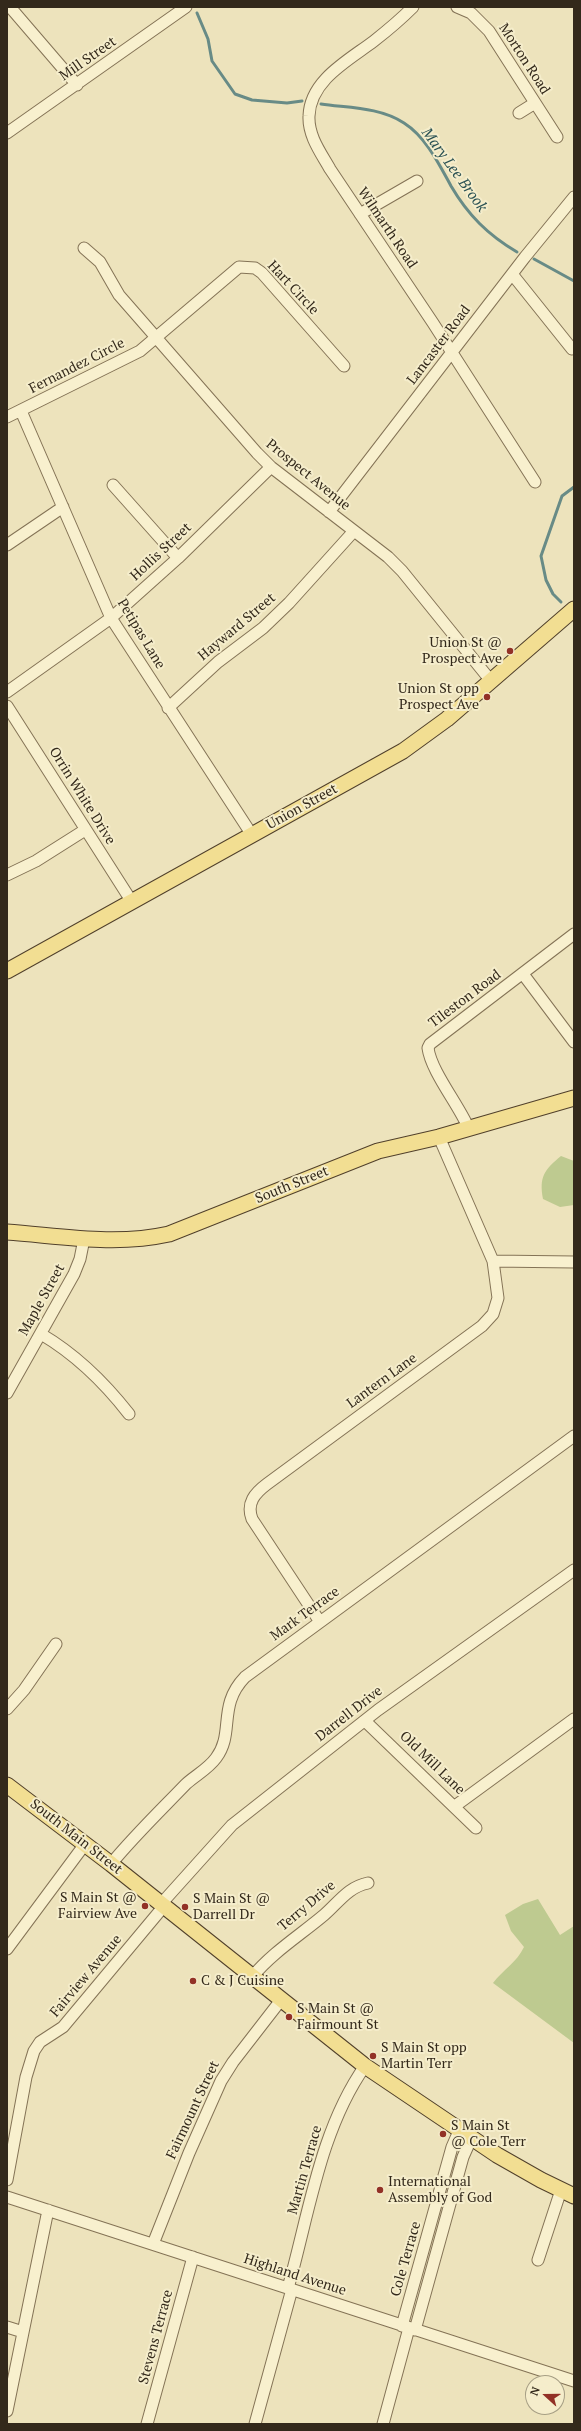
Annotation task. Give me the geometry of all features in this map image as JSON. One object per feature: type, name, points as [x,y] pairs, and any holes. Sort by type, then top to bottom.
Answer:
[{"type":"main road","name":"Union Street","points":[[7,971],[416,743],[491,681],[574,609]]},
{"type":"main road","name":"South Street","points":[[7,1232],[84,1239],[127,1241],[169,1234],[378,1151],[440,1137],[468,1127],[574,1098]]},
{"type":"main road","name":"South Main Street","points":[[7,1785],[86,1844],[365,2066],[465,2135],[567,2193]]},
{"type":"street","points":[[10,7],[77,85]]},
{"type":"street","name":"Mill Street","points":[[7,133],[186,7]]},
{"type":"street","name":"Wilmarth Road","points":[[414,7],[386,31],[334,70],[323,81],[310,106],[309,122],[315,144],[535,482]]},
{"type":"street","name":"Morton Road","points":[[457,7],[471,13],[489,31],[557,137]]},
{"type":"street","points":[[519,113],[535,103]]},
{"type":"street","points":[[360,214],[417,181]]},
{"type":"street","name":"Lancaster Road","points":[[329,512],[512,274],[574,197]]},
{"type":"street","name":"Prospect Avenue","points":[[84,248],[100,262],[119,295],[271,467],[388,557],[402,571],[491,681]]},
{"type":"street","name":"Hart Circle","points":[[158,338],[229,274],[239,267],[248,266],[262,273],[344,366]]},
{"type":"street","points":[[512,274],[572,349]]},
{"type":"street","name":"Fernandez Circle","points":[[7,417],[21,412],[140,351],[158,338]]},
{"type":"street","name":"Petipas Lane","points":[[21,412],[111,618],[168,708],[252,835]]},
{"type":"street","name":"Hollis Street","points":[[7,692],[111,618],[178,558],[271,467]]},
{"type":"street","points":[[113,485],[178,558]]},
{"type":"street","points":[[7,545],[63,507]]},
{"type":"street","name":"Hayward Street","points":[[168,708],[218,662],[263,628],[289,603],[354,531]]},
{"type":"street","name":"Orrin White Drive","points":[[7,706],[132,902]]},
{"type":"street","points":[[7,874],[36,861],[85,830]]},
{"type":"street","name":"Tileston Road","points":[[468,1127],[461,1110],[432,1062],[428,1048],[434,1041],[574,934]]},
{"type":"street","points":[[523,974],[574,1042]]},
{"type":"street","name":"Lantern Lane","points":[[320,1622],[252,1519],[250,1508],[251,1500],[267,1484],[486,1322],[493,1314],[498,1298],[493,1261],[440,1137]]},
{"type":"street","name":"Maple Street","points":[[7,1393],[77,1266],[84,1239]]},
{"type":"street","points":[[493,1261],[574,1262]]},
{"type":"street","points":[[40,1334],[60,1346],[89,1369],[129,1414]]},
{"type":"street","name":"Mark Terrace","points":[[111,1864],[186,1784],[216,1758],[224,1738],[228,1703],[240,1682],[574,1436]]},
{"type":"street","name":"Darrell Drive","points":[[163,1905],[232,1825],[365,1721],[574,1570]]},
{"type":"street","points":[[7,1709],[24,1690],[56,1644]]},
{"type":"street","points":[[455,1806],[574,1719]]},
{"type":"street","name":"Old Mill Lane","points":[[365,1721],[455,1806],[476,1828]]},
{"type":"street","points":[[7,1949],[86,1844]]},
{"type":"street","name":"Terry Drive","points":[[252,1977],[273,1954],[325,1914],[342,1896],[355,1887],[368,1882]]},
{"type":"street","name":"Fairview Avenue","points":[[7,2180],[26,2077],[34,2051],[40,2042],[63,2027],[163,1905]]},
{"type":"street","name":"Fairmount Street","points":[[154,2244],[189,2153],[221,2081],[233,2062],[281,2000]]},
{"type":"street","name":"Martin Terrace","points":[[255,2424],[329,2138],[348,2092],[365,2066]]},
{"type":"street","name":"Cole Terrace","points":[[382,2424],[409,2328],[463,2157],[465,2135]]},
{"type":"street","points":[[538,2260],[567,2193]]},
{"type":"street","name":"Highland Avenue","points":[[7,2197],[574,2381]]},
{"type":"street","points":[[7,2411],[48,2210]]},
{"type":"street","name":"Stevens Terrace","points":[[147,2424],[193,2257]]},
{"type":"street","points":[[7,2327],[23,2332]]},
{"type":"green space","points":[[561,1156],[574,1161],[574,1205],[560,1207],[543,1199],[542,1179],[550,1166]]},
{"type":"green space","points":[[538,1899],[560,1935],[574,1926],[574,2043],[493,1983],[514,1962],[524,1947],[511,1931],[505,1915],[523,1904]]},
{"type":"waterway","name":"Mary Lee Brook","points":[[197,13],[208,39],[212,61],[235,94],[252,100],[287,103],[302,101]]},
{"type":"waterway","name":"Mary Lee Brook","points":[[321,104],[364,109],[385,114],[395,118],[412,129],[425,143],[464,206],[480,224],[497,239],[517,252]]},
{"type":"waterway","name":"Mary Lee Brook","points":[[534,259],[574,281]]},
{"type":"waterway","name":"Mary Lee Brook","points":[[561,602],[553,594],[546,580],[541,556],[562,496],[574,487]]},
{"type":"place","name":"Union St @ Prospect Ave","points":[[510,651]]},
{"type":"place","name":"Union St opp Prospect Ave","points":[[487,697]]},
{"type":"place","name":"S Main St @ Fairview Ave","points":[[145,1906]]},
{"type":"place","name":"S Main St @ Darrell Dr","points":[[185,1907]]},
{"type":"place","name":"C & J Cuisine","points":[[193,1981]]},
{"type":"place","name":"S Main St @ Fairmount St","points":[[289,2017]]},
{"type":"place","name":"S Main St opp Martin Terr","points":[[373,2056]]},
{"type":"place","name":"S Main St @ Cole Terr","points":[[443,2134]]},
{"type":"place","name":"International Assembly of God","points":[[380,2190]]}]
